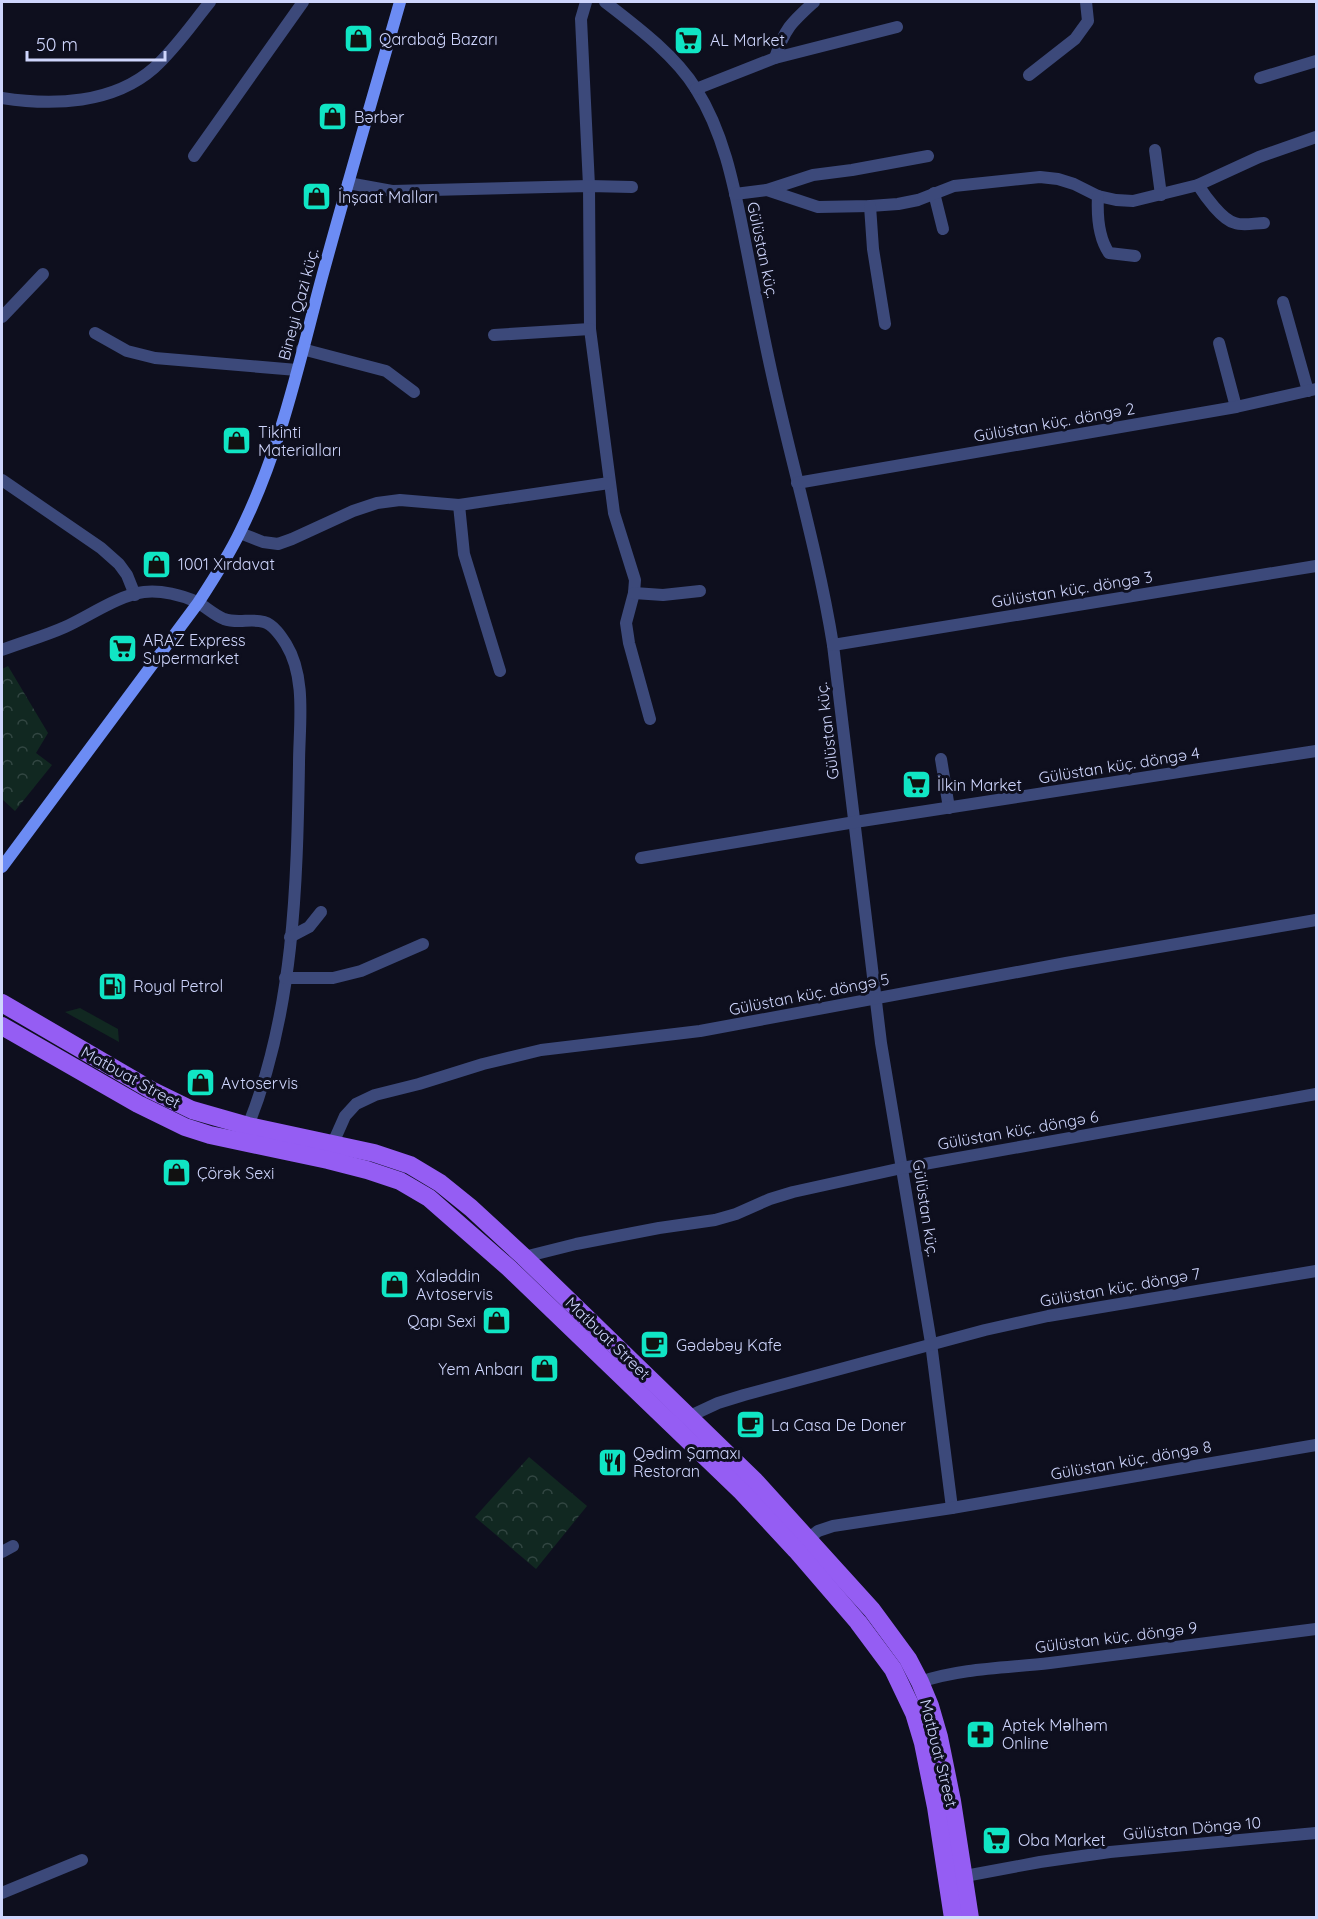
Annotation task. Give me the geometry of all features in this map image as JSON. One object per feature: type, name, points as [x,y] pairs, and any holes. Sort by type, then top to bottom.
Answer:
[{"type":"main road","name":"Bineyi Qazi küç.","points":[[2,867],[198,603],[240,533],[285,415],[400,2]]},
{"type":"main road","name":"Matbuat Street","points":[[2,1003],[173,1102],[218,1118],[245,1134],[400,1181],[429,1198],[517,1263]]},
{"type":"main road","name":"Matbuat Street","points":[[2,1026],[162,1117],[210,1136],[245,1134],[333,1143],[374,1153],[410,1165],[440,1183],[471,1209],[517,1263],[683,1422],[742,1492],[802,1544],[893,1669],[912,1686],[936,1807],[970,1917]]},
{"type":"main road","name":"Matbuat Street","points":[[953,1917],[956,1877]]},
{"type":"street","points":[[2,98],[56,103],[81,100],[115,90],[137,80],[153,69],[174,48],[210,2]]},
{"type":"street","points":[[194,156],[303,2]]},
{"type":"street","points":[[586,2],[581,19],[589,186],[590,328],[614,513],[635,580],[626,623],[629,643],[650,719]]},
{"type":"street","name":"Gülüstan küç.","points":[[605,2],[656,44],[696,89],[713,121],[735,194],[797,483],[824,586],[882,1043],[932,1343],[952,1508]]},
{"type":"street","points":[[775,58],[782,36],[814,2]]},
{"type":"street","points":[[1029,75],[1075,39],[1088,21],[1086,2]]},
{"type":"street","points":[[696,89],[775,58],[897,27]]},
{"type":"street","points":[[1260,78],[1317,61]]},
{"type":"street","points":[[767,190],[818,207],[870,206],[918,200],[954,186],[1040,177],[1074,184],[1098,196],[1133,201],[1198,185],[1259,157],[1317,137]]},
{"type":"street","points":[[1155,150],[1161,195]]},
{"type":"street","points":[[735,194],[767,190],[813,176],[928,156]]},
{"type":"street","points":[[348,183],[392,191],[632,187]]},
{"type":"street","points":[[1198,185],[1207,198],[1230,221],[1237,224],[1264,223]]},
{"type":"street","points":[[934,193],[943,229]]},
{"type":"street","points":[[1098,196],[1097,210],[1102,244],[1109,253],[1135,256]]},
{"type":"street","points":[[870,206],[873,249],[885,324]]},
{"type":"street","points":[[2,317],[42,274]]},
{"type":"street","points":[[1283,302],[1312,390]]},
{"type":"street","points":[[494,335],[590,328]]},
{"type":"street","points":[[94,333],[127,351],[155,358],[297,370]]},
{"type":"street","points":[[1219,343],[1236,407]]},
{"type":"street","points":[[302,349],[386,371],[414,392]]},
{"type":"street","name":"Gülüstan küç. döngə 2","points":[[797,483],[1236,407],[1312,390]]},
{"type":"street","points":[[2,480],[101,548],[119,564],[127,575],[135,595]]},
{"type":"street","points":[[240,533],[263,542],[278,544],[377,503],[400,500],[459,505],[609,483]]},
{"type":"street","points":[[459,505],[464,554],[500,671]]},
{"type":"street","name":"Gülüstan küç. döngə 3","points":[[833,645],[1317,566]]},
{"type":"street","points":[[634,593],[663,595],[700,591]]},
{"type":"street","points":[[2,650],[39,638],[135,595],[154,592],[177,595],[198,603],[224,619],[238,622],[265,622],[274,628],[287,646],[296,665],[300,704],[294,908],[275,1037],[261,1090],[245,1134]]},
{"type":"street","name":"Gülüstan küç. döngə 4","points":[[641,858],[855,822],[1317,751]]},
{"type":"street","points":[[941,759],[949,808]]},
{"type":"street","points":[[290,937],[309,927],[321,912]]},
{"type":"street","name":"Gülüstan küç. döngə 5","points":[[333,1143],[345,1116],[356,1104],[375,1095],[541,1050],[700,1031],[1066,963],[1317,920]]},
{"type":"street","points":[[285,978],[333,978],[361,971],[423,944]]},
{"type":"street","name":"Gülüstan küç. döngə 6","points":[[517,1263],[576,1244],[715,1220],[793,1192],[902,1168],[1317,1094]]},
{"type":"street","name":"Gülüstan küç. döngə 7","points":[[683,1422],[700,1410],[727,1400],[932,1343],[1048,1316],[1317,1270]]},
{"type":"street","name":"Gülüstan küç. döngə 8","points":[[802,1544],[818,1531],[833,1526],[952,1508],[1317,1445]]},
{"type":"street","name":"Gülüstan küç. döngə 9","points":[[912,1686],[940,1675],[968,1670],[1046,1663],[1317,1629]]},
{"type":"street","name":"Gülüstan Döngə 10","points":[[956,1877],[1110,1852],[1317,1833]]},
{"type":"street","points":[[2,1893],[82,1860]]},
{"type":"green space","points":[[8,666],[48,733],[36,753],[52,765],[15,811],[2,799],[2,669]]},
{"type":"green space","points":[[80,1008],[118,1029],[119,1042],[65,1012]]},
{"type":"green space","points":[[529,1457],[587,1506],[536,1569],[475,1517]]},
{"type":"place","name":"Qarabağ Bazarı","points":[[358,39]]},
{"type":"place","name":"AL Market","points":[[689,40]]},
{"type":"place","name":"Bərbər","points":[[333,117]]},
{"type":"place","name":"İnşaat Malları","points":[[317,197]]},
{"type":"place","name":"Tikinti Materialları","points":[[237,441]]},
{"type":"place","name":"1001 Xırdavat","points":[[157,564]]},
{"type":"place","name":"ARAZ Express Supermarket","points":[[122,649]]},
{"type":"place","name":"İlkin Market","points":[[916,785]]},
{"type":"place","name":"Royal Petrol","points":[[112,986]]},
{"type":"place","name":"Avtoservis","points":[[200,1083]]},
{"type":"place","name":"Çörək Sexi","points":[[176,1173]]},
{"type":"place","name":"Xaləddin Avtoservis","points":[[395,1285]]},
{"type":"place","name":"Qapı Sexi","points":[[497,1321]]},
{"type":"place","name":"Gədəbəy Kafe","points":[[655,1345]]},
{"type":"place","name":"Yem Anbarı","points":[[544,1369]]},
{"type":"place","name":"La Casa De Doner","points":[[750,1425]]},
{"type":"place","name":"Qədim Şamaxı Restoran","points":[[612,1462]]},
{"type":"place","name":"Aptek Mәlhәm Online","points":[[981,1734]]},
{"type":"place","name":"Oba Market","points":[[997,1840]]}]
